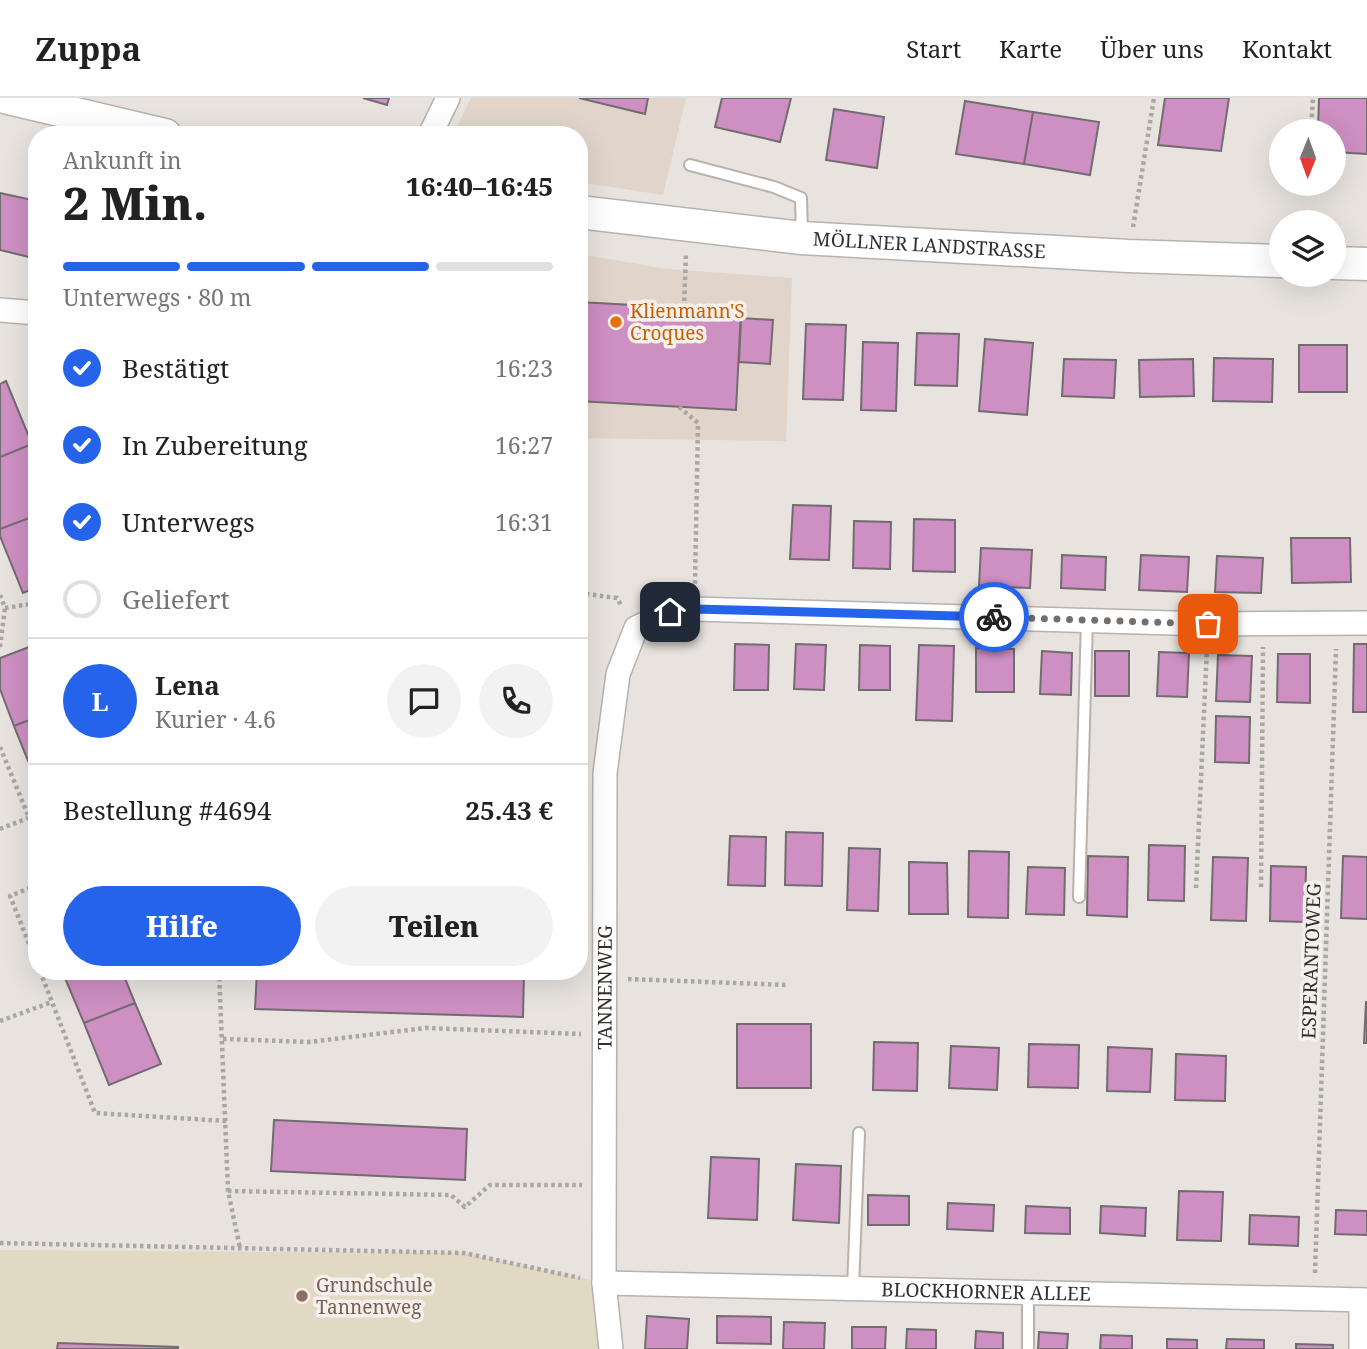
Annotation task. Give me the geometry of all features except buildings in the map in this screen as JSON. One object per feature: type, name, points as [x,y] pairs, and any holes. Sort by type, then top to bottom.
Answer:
[{"type":"main road","points":[[8,98],[127,126]]},
{"type":"main road","name":"MÖLLNER LANDSTRASSE","points":[[588,213],[802,238],[1128,256],[1269,261]]},
{"type":"main road","points":[[1346,263],[1367,264]]},
{"type":"street","points":[[434,126],[448,98]]},
{"type":"street","points":[[0,310],[28,312]]},
{"type":"street","points":[[636,628],[670,612],[694,609],[1208,624],[1367,623]]},
{"type":"street","name":"TANNENWEG","points":[[611,1349],[604,1283],[605,773],[618,674],[636,628]]},
{"type":"street","name":"BLOCKHORNER ALLEE","points":[[604,1283],[1364,1300]]},
{"type":"street","points":[[1361,1349],[1364,1300]]},
{"type":"lane","points":[[690,165],[774,187],[802,198],[802,238]]},
{"type":"lane","points":[[1079,897],[1087,620]]},
{"type":"lane","points":[[853,1289],[859,1133]]},
{"type":"lane","points":[[1028,1293],[1028,1349]]},
{"type":"path","points":[[1128,256],[1154,98]]},
{"type":"path","points":[[1312,119],[1313,98]]},
{"type":"path","points":[[684,308],[688,225]]},
{"type":"path","points":[[679,407],[698,423],[694,609]]},
{"type":"path","points":[[588,594],[617,598],[636,628]]},
{"type":"path","points":[[0,595],[5,608],[0,647]]},
{"type":"path","points":[[5,608],[28,604]]},
{"type":"path","points":[[1196,888],[1208,624]]},
{"type":"path","points":[[1261,887],[1264,624]]},
{"type":"path","name":"ESPERANTOWEG","points":[[1314,1299],[1337,624]]},
{"type":"path","points":[[0,747],[28,816]]},
{"type":"path","points":[[0,829],[28,818]]},
{"type":"path","points":[[28,889],[10,896],[28,941]]},
{"type":"path","points":[[605,979],[788,985]]},
{"type":"path","points":[[43,980],[95,1113],[226,1121]]},
{"type":"path","points":[[220,980],[228,1191],[240,1248]]},
{"type":"path","points":[[0,1021],[52,1002]]},
{"type":"path","points":[[223,1039],[309,1042],[426,1028],[605,1035]]},
{"type":"path","points":[[228,1191],[452,1195],[465,1207],[490,1185],[605,1185]]},
{"type":"path","points":[[0,1242],[464,1253],[604,1283]]},
{"type":"shaded area","points":[[471,98],[686,98],[663,195],[588,183],[588,126],[457,126]]},
{"type":"shaded area","points":[[588,256],[667,269],[792,278],[786,441],[588,438]]},
{"type":"shaded area","name":"Grundschule Tannenweg","points":[[0,1250],[464,1253],[604,1283],[606,1349],[0,1349]]},
{"type":"way so far","points":[[994,617],[1208,624]]},
{"type":"place","name":"Klienmann'S Croques","points":[[616,322]]},
{"type":"place","name":"Grundschule Tannenweg","points":[[302,1296]]},
{"type":"route","points":[[670,612],[694,609],[994,617]]}]
